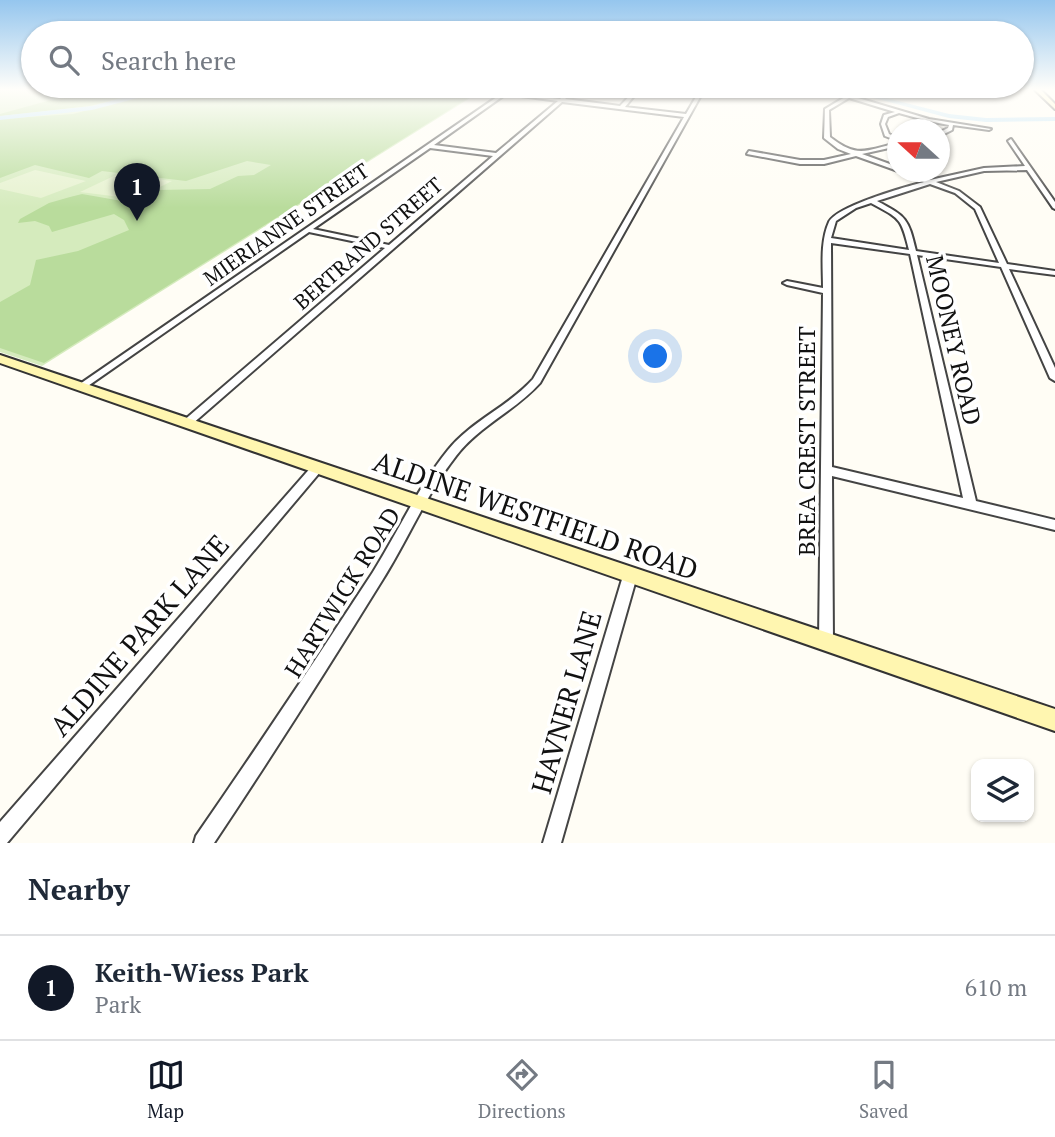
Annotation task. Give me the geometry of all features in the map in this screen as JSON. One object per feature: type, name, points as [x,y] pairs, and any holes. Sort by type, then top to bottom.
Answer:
[{"type":"main road","name":"ALDINE WESTFIELD ROAD","points":[[0,359],[1055,720]]},
{"type":"street","name":"MIERIANNE STREET","points":[[82,386],[454,129]]},
{"type":"street","name":"BERTRAND STREET","points":[[187,422],[526,129]]},
{"type":"street","name":"HARTWICK ROAD","points":[[203,843],[301,698],[405,533],[426,490],[462,441],[520,400],[537,381],[679,129]]},
{"type":"street","points":[[825,129],[830,142],[887,165]]},
{"type":"street","points":[[1010,141],[1055,207]]},
{"type":"street","points":[[749,153],[811,162],[857,155],[887,145]]},
{"type":"street","points":[[430,146],[496,155]]},
{"type":"street","points":[[950,178],[987,168],[1029,168]]},
{"type":"street","points":[[1055,273],[1006,267],[827,240],[829,226],[838,215],[872,201],[934,182],[973,202],[1006,267],[1055,378]]},
{"type":"street","name":"MOONEY ROAD","points":[[872,201],[902,218],[907,228],[971,505]]},
{"type":"street","points":[[307,230],[390,247]]},
{"type":"street","name":"BREA CREST STREET","points":[[826,642],[827,240]]},
{"type":"street","points":[[787,283],[827,291]]},
{"type":"street","name":"ALDINE PARK LANE","points":[[0,835],[317,468]]},
{"type":"street","points":[[827,470],[1055,525]]},
{"type":"street","name":"HAVNER LANE","points":[[552,843],[629,576]]},
{"type":"green space","points":[[0,129],[420,129],[42,366],[0,352]]},
{"type":"green space","points":[[0,129],[418,129],[44,363],[0,348],[0,302],[30,285],[36,260],[78,251],[129,230],[124,220],[114,214],[52,232],[49,226],[35,221],[18,223],[20,219],[49,203],[82,194],[122,201],[138,200],[158,190],[210,189],[238,176],[254,175],[271,165],[247,161],[186,181],[102,171],[89,178],[35,165],[0,178]]},
{"type":"green space","points":[[35,170],[86,181],[41,198],[0,189],[0,183]]},
{"type":"green space","points":[[118,174],[172,181],[136,199],[80,192]]},
{"type":"place","name":"Keith-Wiess Park","points":[[137,221]]}]
